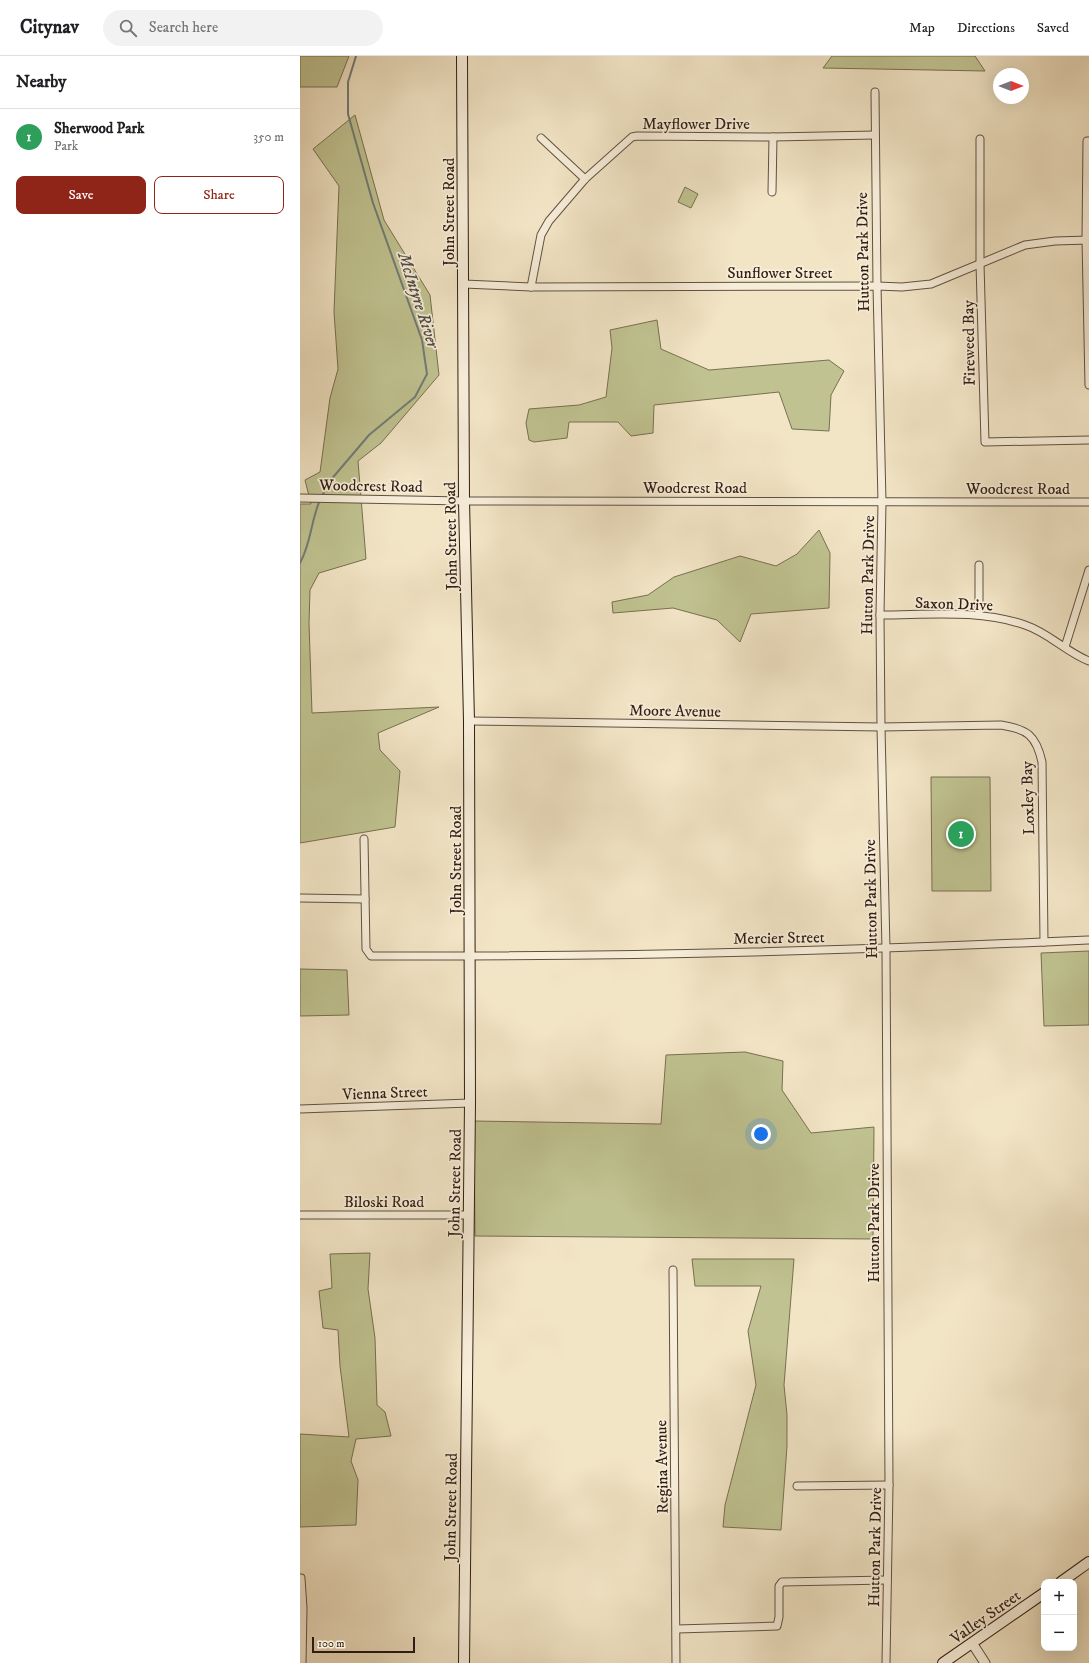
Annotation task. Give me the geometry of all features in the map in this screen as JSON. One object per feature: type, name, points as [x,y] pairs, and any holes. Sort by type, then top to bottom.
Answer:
[{"type":"main road","name":"John Street Road","points":[[462,56],[464,501],[469,721],[470,956],[470,1103],[464,1663]]},
{"type":"main road","points":[[1065,1579],[1089,1562]]},
{"type":"main road","name":"Valley Street","points":[[943,1663],[1041,1596]]},
{"type":"street","name":"Hutton Park Drive","points":[[875,92],[877,286],[882,502],[880,615],[881,727],[886,949],[889,1485],[886,1663]]},
{"type":"street","name":"Mayflower Drive","points":[[531,287],[542,235],[549,221],[586,179],[628,140],[637,136],[773,137],[875,135]]},
{"type":"street","points":[[772,192],[773,137]]},
{"type":"street","points":[[541,138],[586,179]]},
{"type":"street","name":"Fireweed Bay","points":[[980,139],[980,264],[984,442],[1089,440]]},
{"type":"street","points":[[1089,141],[1087,141],[1089,384]]},
{"type":"street","name":"Sunflower Street","points":[[464,284],[531,287],[902,287],[931,284],[1025,245],[1055,241],[1087,240]]},
{"type":"street","name":"Woodcrest Road","points":[[300,498],[464,501],[1089,502]]},
{"type":"street","points":[[979,565],[979,615]]},
{"type":"street","points":[[1065,647],[1089,570]]},
{"type":"street","name":"Saxon Drive","points":[[880,615],[979,615],[1026,625],[1065,647],[1079,657],[1089,661]]},
{"type":"street","name":"Moore Avenue","points":[[469,721],[881,727]]},
{"type":"street","name":"Loxley Bay","points":[[881,727],[1001,725],[1016,728],[1033,737],[1039,748],[1042,762],[1044,942]]},
{"type":"street","points":[[300,898],[365,899],[364,839]]},
{"type":"street","name":"Mercier Street","points":[[365,899],[366,949],[371,956],[470,956],[886,949],[1088,940]]},
{"type":"street","name":"Vienna Street","points":[[300,1109],[470,1103]]},
{"type":"street","name":"Biloski Road","points":[[300,1214],[469,1215]]},
{"type":"street","name":"Regina Avenue","points":[[673,1270],[677,1629],[676,1663]]},
{"type":"street","points":[[797,1486],[889,1485]]},
{"type":"street","points":[[300,1578],[302,1578],[303,1608],[302,1663]]},
{"type":"street","points":[[677,1629],[777,1626],[779,1617],[779,1586],[782,1582],[887,1580]]},
{"type":"street","points":[[972,1643],[985,1663]]},
{"type":"green space","points":[[300,56],[349,56],[337,87],[300,87]]},
{"type":"green space","points":[[832,56],[975,56],[985,71],[823,68]]},
{"type":"green space","points":[[355,115],[384,220],[430,295],[439,375],[381,443],[358,461],[366,559],[319,573],[310,590],[309,623],[312,713],[439,707],[378,733],[380,750],[400,771],[395,827],[300,843],[300,504],[311,504],[305,480],[320,472],[330,398],[338,369],[334,312],[339,186],[313,149]]},
{"type":"green space","points":[[685,187],[698,194],[691,208],[678,202]]},
{"type":"green space","points":[[657,320],[661,349],[709,370],[829,360],[844,371],[831,395],[829,431],[792,429],[779,392],[654,405],[653,433],[631,436],[618,422],[569,422],[567,438],[534,442],[529,440],[526,423],[529,409],[579,405],[606,397],[612,348],[610,330]]},
{"type":"green space","points":[[819,530],[830,553],[829,608],[751,614],[740,642],[717,620],[673,608],[613,613],[612,602],[648,595],[674,577],[740,556],[776,566],[797,554]]},
{"type":"green space","points":[[931,777],[990,777],[991,891],[932,891]]},
{"type":"green space","points":[[1089,951],[1089,1025],[1044,1026],[1041,953]]},
{"type":"green space","points":[[300,969],[347,970],[349,1015],[300,1016]]},
{"type":"green space","points":[[745,1052],[783,1061],[782,1090],[811,1133],[874,1127],[873,1239],[475,1236],[474,1121],[661,1124],[666,1055]]},
{"type":"green space","points":[[370,1253],[368,1289],[375,1338],[377,1405],[385,1412],[391,1436],[356,1439],[351,1461],[358,1480],[356,1525],[300,1527],[300,1434],[349,1437],[340,1366],[338,1330],[323,1328],[319,1291],[332,1288],[330,1254]]},
{"type":"green space","points":[[692,1259],[794,1259],[784,1385],[787,1415],[787,1446],[781,1530],[723,1527],[725,1505],[756,1385],[748,1331],[761,1286],[695,1286]]},
{"type":"waterway","name":"McIntyre River","points":[[322,496],[329,482],[369,435],[415,397],[427,374],[422,340],[373,203],[348,114],[348,82],[356,56]]},
{"type":"waterway","name":"McIntyre River","points":[[300,563],[304,556],[320,500]]},
{"type":"place","name":"Sherwood Park","points":[[961,834]]}]
